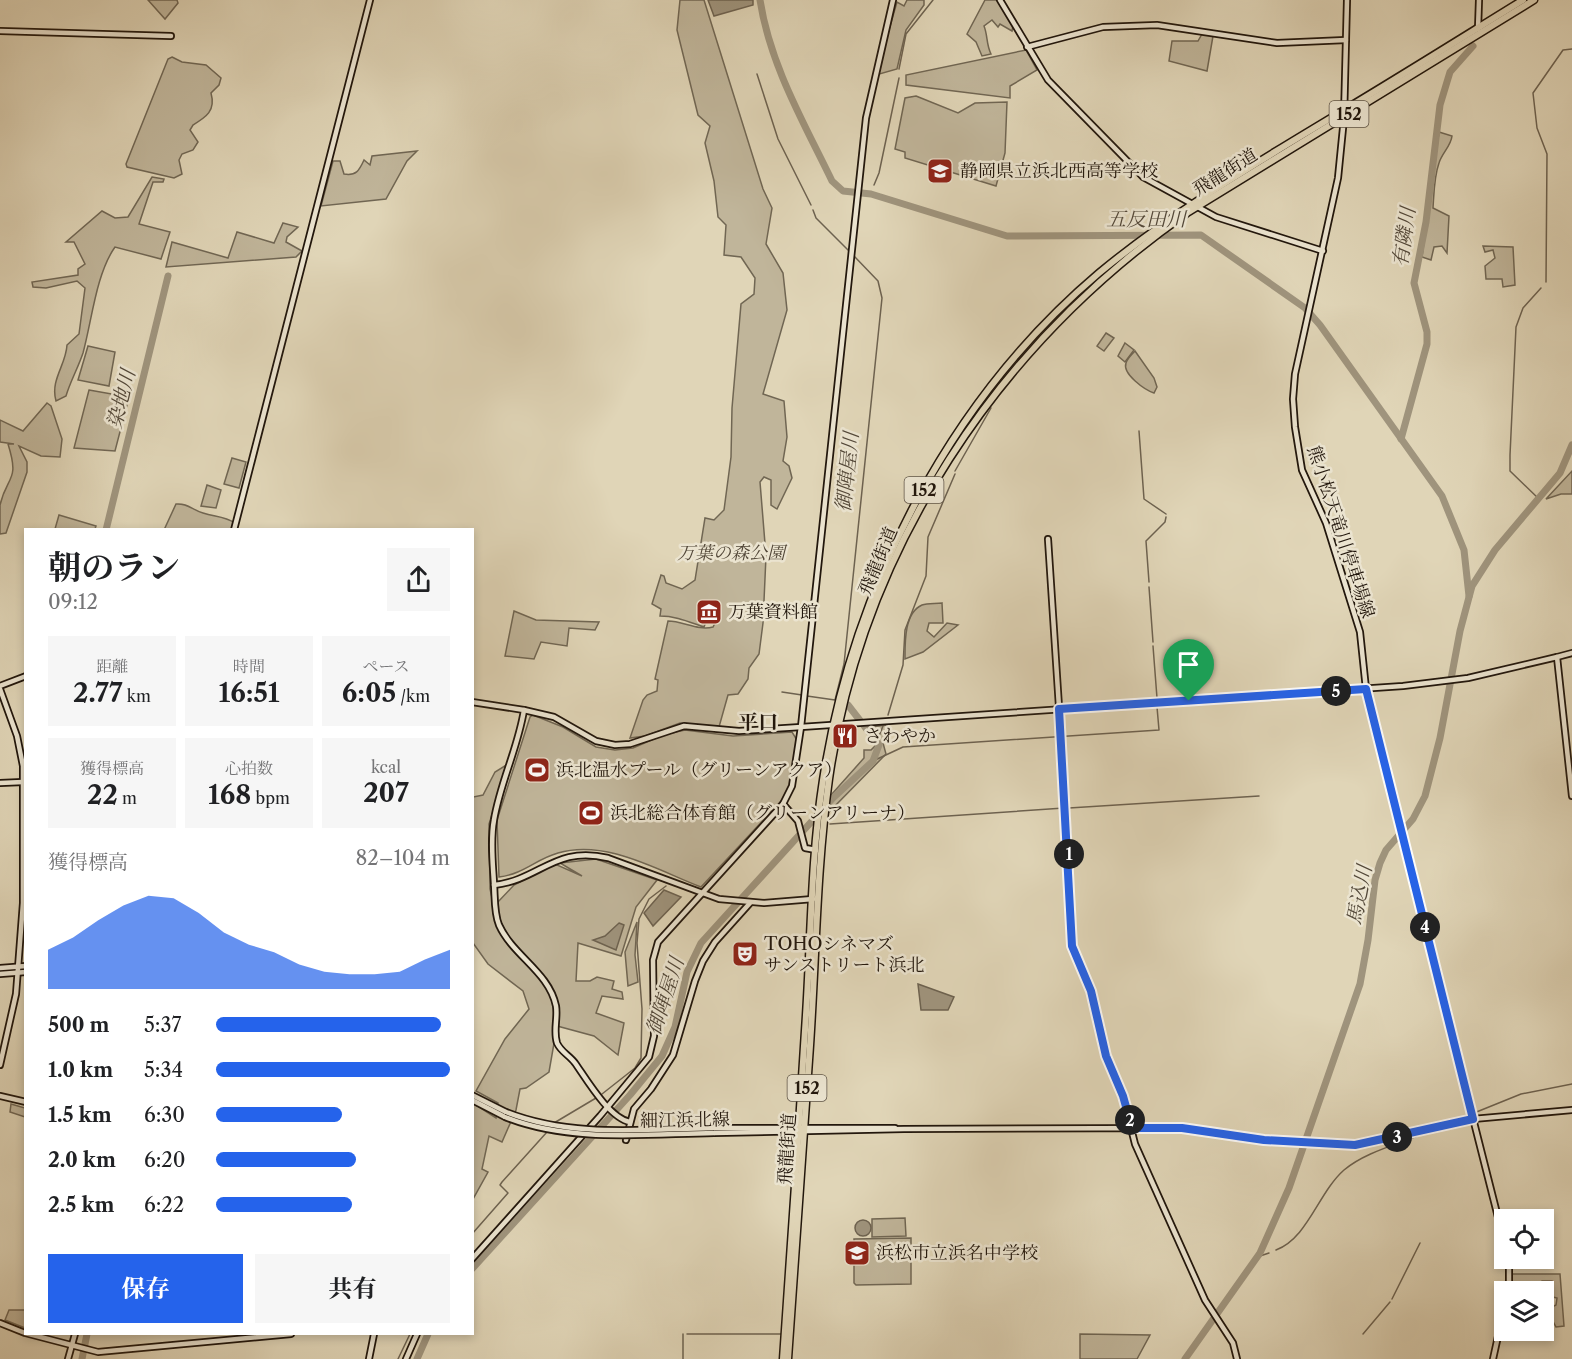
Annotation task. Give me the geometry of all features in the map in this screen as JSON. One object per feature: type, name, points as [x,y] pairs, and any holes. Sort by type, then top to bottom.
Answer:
[{"type":"highway","name":"飛龍街道","points":[[788,1359],[820,807],[844,679],[871,600],[898,537],[945,453],[982,400],[1028,343],[1063,306],[1154,230],[1523,0]]},
{"type":"highway","name":"飛龍街道","points":[[1343,114],[1534,0]]},
{"type":"highway","name":"飛龍街道","points":[[815,898],[836,724],[877,600],[902,542],[946,459],[982,408],[1022,358],[1104,277],[1194,205]]},
{"type":"highway","name":"飛龍街道","points":[[783,1359],[801,1129]]},
{"type":"street","points":[[235,528],[370,0]]},
{"type":"street","points":[[474,1257],[610,1108],[643,1065],[652,1047],[652,960],[658,942],[783,804],[792,786],[801,728],[866,118],[893,0]]},
{"type":"street","points":[[1000,0],[1027,47],[1057,90],[1143,177],[1227,221],[1323,250]]},
{"type":"street","name":"熊小松天竜川停車場線","points":[[1347,0],[1338,178],[1293,384],[1298,450],[1302,470],[1331,537],[1360,632],[1366,689],[1496,1209]]},
{"type":"street","points":[[1478,30],[1479,0]]},
{"type":"street","points":[[1027,47],[1103,27],[1157,25],[1277,43],[1346,40]]},
{"type":"street","points":[[0,31],[171,36]]},
{"type":"street","points":[[1048,539],[1066,808],[1072,946],[1091,991],[1106,1056],[1123,1096],[1135,1144],[1210,1309],[1233,1343],[1238,1359]]},
{"type":"street","points":[[474,702],[554,717],[596,741],[615,745],[634,743],[684,726],[739,731],[801,728],[859,722],[1366,689],[1439,682],[1468,678],[1572,653]]},
{"type":"street","points":[[1557,657],[1572,796]]},
{"type":"street","points":[[0,1065],[21,968],[23,782],[21,748],[0,688],[24,677]]},
{"type":"street","name":"細江浜北線","points":[[524,710],[517,747],[494,818],[494,885],[497,917],[502,931],[515,950],[547,982],[556,1006],[555,1031],[560,1049],[576,1064],[584,1080],[610,1108],[623,1121],[630,1122]]},
{"type":"street","points":[[0,783],[23,782]]},
{"type":"street","points":[[783,804],[798,821],[805,848],[816,850]]},
{"type":"street","points":[[494,885],[519,880],[558,859],[590,855],[608,858],[732,902],[815,898]]},
{"type":"street","points":[[626,1140],[634,1109],[651,1089],[673,1055],[703,961],[715,942],[748,903]]},
{"type":"street","points":[[0,969],[21,968]]},
{"type":"street","points":[[0,974],[21,968]]},
{"type":"street","points":[[0,1096],[24,1102]]},
{"type":"street","name":"細江浜北線","points":[[474,1096],[506,1114]]},
{"type":"street","name":"細江浜北線","points":[[474,1101],[506,1114],[572,1128],[714,1130],[1132,1128],[1210,1130],[1264,1140],[1364,1144],[1473,1119]]},
{"type":"street","points":[[1473,1119],[1572,1110]]},
{"type":"street","points":[[0,1323],[24,1334]]},
{"type":"street","points":[[29,1335],[89,1350],[132,1349],[280,1335]]},
{"type":"street","points":[[69,1359],[75,1335]]},
{"type":"street","points":[[369,1359],[374,1335]]},
{"type":"street","points":[[406,1359],[417,1335]]},
{"type":"street","points":[[1493,1359],[1497,1341]]},
{"type":"green space","points":[[148,0],[177,0],[178,3],[165,19]]},
{"type":"green space","name":"万葉の森公園","points":[[680,0],[704,0],[763,189],[772,208],[766,244],[783,273],[787,310],[763,394],[784,401],[787,437],[783,461],[789,466],[792,478],[777,509],[771,505],[771,480],[764,477],[760,482],[766,556],[759,654],[749,668],[748,679],[738,694],[728,695],[719,727],[680,723],[645,736],[630,738],[643,700],[647,695],[657,691],[658,680],[655,679],[668,621],[707,628],[713,627],[718,617],[715,611],[710,619],[707,619],[704,627],[677,618],[660,616],[661,609],[652,604],[661,575],[664,576],[666,583],[682,589],[695,580],[705,518],[714,520],[724,510],[731,457],[732,408],[741,304],[754,294],[755,278],[741,257],[724,255],[726,225],[718,217],[714,181],[705,143],[710,126],[698,115],[677,30]]},
{"type":"green space","points":[[907,0],[924,0],[924,5],[906,30],[897,69],[876,75],[897,2],[904,6]]},
{"type":"green space","points":[[985,0],[1000,0],[1013,26],[1012,31],[1000,24],[998,27],[992,20],[984,26],[991,54],[982,56],[976,42],[967,34]]},
{"type":"green space","points":[[1202,34],[1213,36],[1207,71],[1169,61],[1172,41],[1198,41]]},
{"type":"green space","points":[[1026,50],[1037,70],[1010,86],[1010,98],[906,85],[906,75]]},
{"type":"green space","points":[[172,57],[182,62],[206,65],[221,78],[219,85],[211,93],[212,104],[209,113],[190,130],[198,142],[193,150],[182,154],[179,160],[182,174],[174,178],[127,167],[126,164],[168,59]]},
{"type":"green space","points":[[916,96],[958,113],[975,103],[1007,102],[1005,153],[996,186],[905,158],[905,152],[895,149],[905,98]]},
{"type":"green space","points":[[1439,132],[1452,136],[1437,168],[1433,208],[1449,216],[1447,253],[1442,246],[1434,247],[1431,260],[1422,257]]},
{"type":"green space","points":[[417,151],[407,161],[386,199],[321,206],[333,161],[340,161],[344,174],[351,174],[359,170],[364,160],[370,165],[372,156]]},
{"type":"green space","points":[[152,177],[164,179],[163,182],[153,182],[139,224],[170,232],[161,259],[115,247],[103,270],[81,359],[66,396],[56,401],[55,386],[67,345],[79,334],[85,288],[77,281],[46,288],[33,287],[32,282],[78,275],[78,269],[85,264],[74,242],[66,242],[102,211],[115,218],[128,217]]},
{"type":"green space","points":[[283,223],[298,227],[287,237],[286,242],[302,251],[296,257],[166,267],[172,242],[228,258],[237,232],[274,243]]},
{"type":"green space","points":[[1483,246],[1513,247],[1515,285],[1503,287],[1502,279],[1486,279],[1485,266],[1495,258],[1493,250],[1485,252]]},
{"type":"green space","points":[[1106,333],[1114,338],[1104,351],[1097,346]]},
{"type":"green space","points":[[1125,343],[1134,350],[1125,362],[1118,356]]},
{"type":"green space","points":[[88,346],[115,352],[109,386],[78,380]]},
{"type":"green space","points":[[1135,351],[1154,378],[1157,387],[1154,393],[1145,389],[1127,372],[1127,361]]},
{"type":"green space","points":[[89,390],[129,397],[115,451],[74,448]]},
{"type":"green space","points":[[47,403],[51,406],[62,439],[60,457],[41,456],[19,446],[27,462],[27,472],[6,533],[0,534],[0,505],[13,472],[8,444],[14,444],[0,442],[0,420],[23,431]]},
{"type":"green space","points":[[232,458],[246,462],[239,488],[224,484]]},
{"type":"green space","points":[[1572,471],[1572,494],[1561,494],[1546,499]]},
{"type":"green space","points":[[207,485],[221,490],[216,508],[201,506]]},
{"type":"green space","points":[[176,504],[235,523],[233,528],[165,528]]},
{"type":"green space","points":[[59,515],[96,526],[95,528],[55,528]]},
{"type":"green space","points":[[942,603],[943,623],[929,623],[927,631],[934,637],[947,623],[958,625],[923,652],[905,659],[907,629],[912,615],[922,605]]},
{"type":"green space","points":[[514,611],[536,620],[599,622],[595,630],[569,628],[567,646],[541,642],[534,659],[505,656]]},
{"type":"green space","points":[[533,715],[563,727],[596,747],[615,750],[633,748],[663,735],[685,730],[733,736],[792,732],[797,740],[791,782],[784,798],[701,887],[631,858],[594,850],[558,853],[516,873],[499,877],[497,820],[530,717]]},
{"type":"green space","points":[[887,725],[883,743],[886,754],[830,811],[831,795],[864,758],[864,750],[871,750],[876,745],[870,727]]},
{"type":"green space","points":[[508,764],[489,824],[490,889],[500,933],[509,937],[500,921],[497,903],[514,885],[555,864],[582,876],[560,863],[596,859],[657,880],[636,907],[621,956],[578,943],[576,981],[590,981],[597,977],[614,981],[612,989],[622,992],[623,999],[602,996],[596,1013],[624,1023],[618,1055],[594,1036],[557,1026],[549,1072],[526,1088],[520,1089],[516,1110],[502,1142],[489,1136],[482,1169],[488,1172],[474,1197],[474,1104],[496,1118],[498,1103],[476,1091],[505,1039],[529,1009],[523,991],[488,964],[474,944],[474,797],[483,795],[495,772]]},
{"type":"green space","points":[[637,922],[635,955],[638,982],[628,986],[625,952]]},
{"type":"green space","points":[[11,1104],[24,1108],[24,1117],[10,1112]]},
{"type":"green space","points":[[905,1218],[906,1236],[872,1237],[872,1219]]},
{"type":"green space","points":[[911,1238],[911,1284],[856,1285],[854,1283],[854,1239]]},
{"type":"green space","points":[[1512,1274],[1560,1274],[1564,1326],[1556,1327],[1554,1323],[1554,1306],[1557,1298],[1554,1297],[1554,1281],[1511,1281]]},
{"type":"green space","points":[[9,1310],[24,1310],[24,1328],[5,1320]]},
{"type":"green space","points":[[1080,1334],[1150,1335],[1137,1359],[1080,1359]]},
{"type":"shaded area","points":[[708,0],[753,0],[753,5],[714,16]]},
{"type":"shaded area","points":[[664,890],[681,897],[653,926],[644,913]]},
{"type":"shaded area","points":[[619,923],[624,925],[616,950],[593,940],[605,936]]},
{"type":"shaded area","points":[[918,984],[954,997],[948,1010],[921,1010]]},
{"type":"shaded area","points":[[863,1220],[871,1228],[863,1236],[855,1228]]},
{"type":"waterway","name":"五反田川","points":[[760,0],[772,48],[789,93],[832,181],[843,191],[871,194],[1007,236],[1201,235],[1305,308],[1320,325],[1442,496],[1464,550],[1469,596]]},
{"type":"waterway","points":[[899,69],[906,34],[933,0]]},
{"type":"waterway","name":"有隣川","points":[[1401,439],[1427,344],[1427,332],[1414,283],[1426,222],[1440,105],[1450,72],[1473,46]]},
{"type":"waterway","points":[[1546,282],[1547,154],[1537,128],[1533,93],[1563,50],[1572,49]]},
{"type":"waterway","name":"御陣屋川","points":[[757,74],[778,139],[811,205]]},
{"type":"waterway","points":[[874,185],[879,173],[899,78]]},
{"type":"waterway","name":"御陣屋川","points":[[813,210],[816,218],[848,250]]},
{"type":"waterway","name":"御陣屋川","points":[[807,696],[835,700],[844,664],[882,298],[878,281],[854,256]]},
{"type":"waterway","name":"染地川","points":[[106,528],[168,276]]},
{"type":"waterway","points":[[1539,499],[1510,471],[1510,455],[1516,327],[1523,308],[1541,288]]},
{"type":"waterway","points":[[955,471],[991,408]]},
{"type":"waterway","points":[[1139,431],[1144,499],[1166,514]]},
{"type":"waterway","name":"馬込川","points":[[1185,1359],[1260,1253],[1289,1188],[1360,984],[1375,880],[1380,863],[1386,850],[1413,819],[1425,796],[1440,738],[1460,631],[1472,586],[1495,550],[1560,473],[1572,445]]},
{"type":"waterway","points":[[888,715],[903,665],[905,630],[926,576],[928,537],[955,474]]},
{"type":"waterway","points":[[1149,582],[1146,541],[1165,522],[1166,517]]},
{"type":"waterway","points":[[1149,587],[1153,642]]},
{"type":"waterway","points":[[1153,646],[1157,698]]},
{"type":"waterway","points":[[782,692],[802,695]]},
{"type":"waterway","name":"御陣屋川","points":[[474,1267],[630,1095],[662,1056],[675,1027],[687,972],[701,943],[833,798],[873,761],[879,745],[848,705]]},
{"type":"waterway","points":[[873,761],[903,747],[1159,730],[1157,707]]},
{"type":"waterway","points":[[877,741],[883,726]]},
{"type":"waterway","points":[[1069,808],[1259,796]]},
{"type":"waterway","points":[[830,824],[1064,808]]},
{"type":"waterway","points":[[602,1094],[635,1068],[641,1058],[642,1009],[637,943],[639,919],[649,899],[666,886]]},
{"type":"waterway","points":[[1474,1113],[1521,1094],[1572,1084]]},
{"type":"waterway","points":[[554,1123],[596,1098]]},
{"type":"waterway","points":[[474,1232],[508,1193],[500,1185],[502,1182],[547,1132]]},
{"type":"waterway","points":[[1276,1250],[1296,1236],[1344,1170],[1370,1154],[1420,1135]]},
{"type":"waterway","points":[[1392,1299],[1420,1243]]},
{"type":"waterway","points":[[1257,1257],[1269,1253]]},
{"type":"waterway","points":[[1363,1334],[1390,1302]]},
{"type":"waterway","points":[[683,1334],[683,1359]]},
{"type":"waterway","points":[[687,1334],[781,1334]]},
{"type":"waterway","name":"染地川","points":[[82,1359],[87,1335]]},
{"type":"waterway","points":[[398,1359],[410,1335]]},
{"type":"waterway","name":"御陣屋川","points":[[417,1359],[428,1335]]},
{"type":"place","name":"静岡県立浜北西高等学校","points":[[940,171]]},
{"type":"place","name":"万葉資料館","points":[[709,612]]},
{"type":"place","name":"さわやか","points":[[845,736]]},
{"type":"place","name":"浜北温水プール（グリーンアクア）","points":[[537,770]]},
{"type":"place","name":"浜北総合体育館（グリーンアリーナ）","points":[[591,813]]},
{"type":"place","name":"TOHOシネマズ サンストリート浜北","points":[[745,954]]},
{"type":"place","name":"浜松市立浜名中学校","points":[[857,1253]]},
{"type":"district","name":"平口","points":[[758,722]]},
{"type":"route","points":[[1366,689],[1473,1119],[1355,1145],[1264,1140],[1210,1130],[1132,1128],[1123,1096],[1102,1044],[1091,991],[1072,946],[1059,709],[1189,701],[1366,689]]}]
